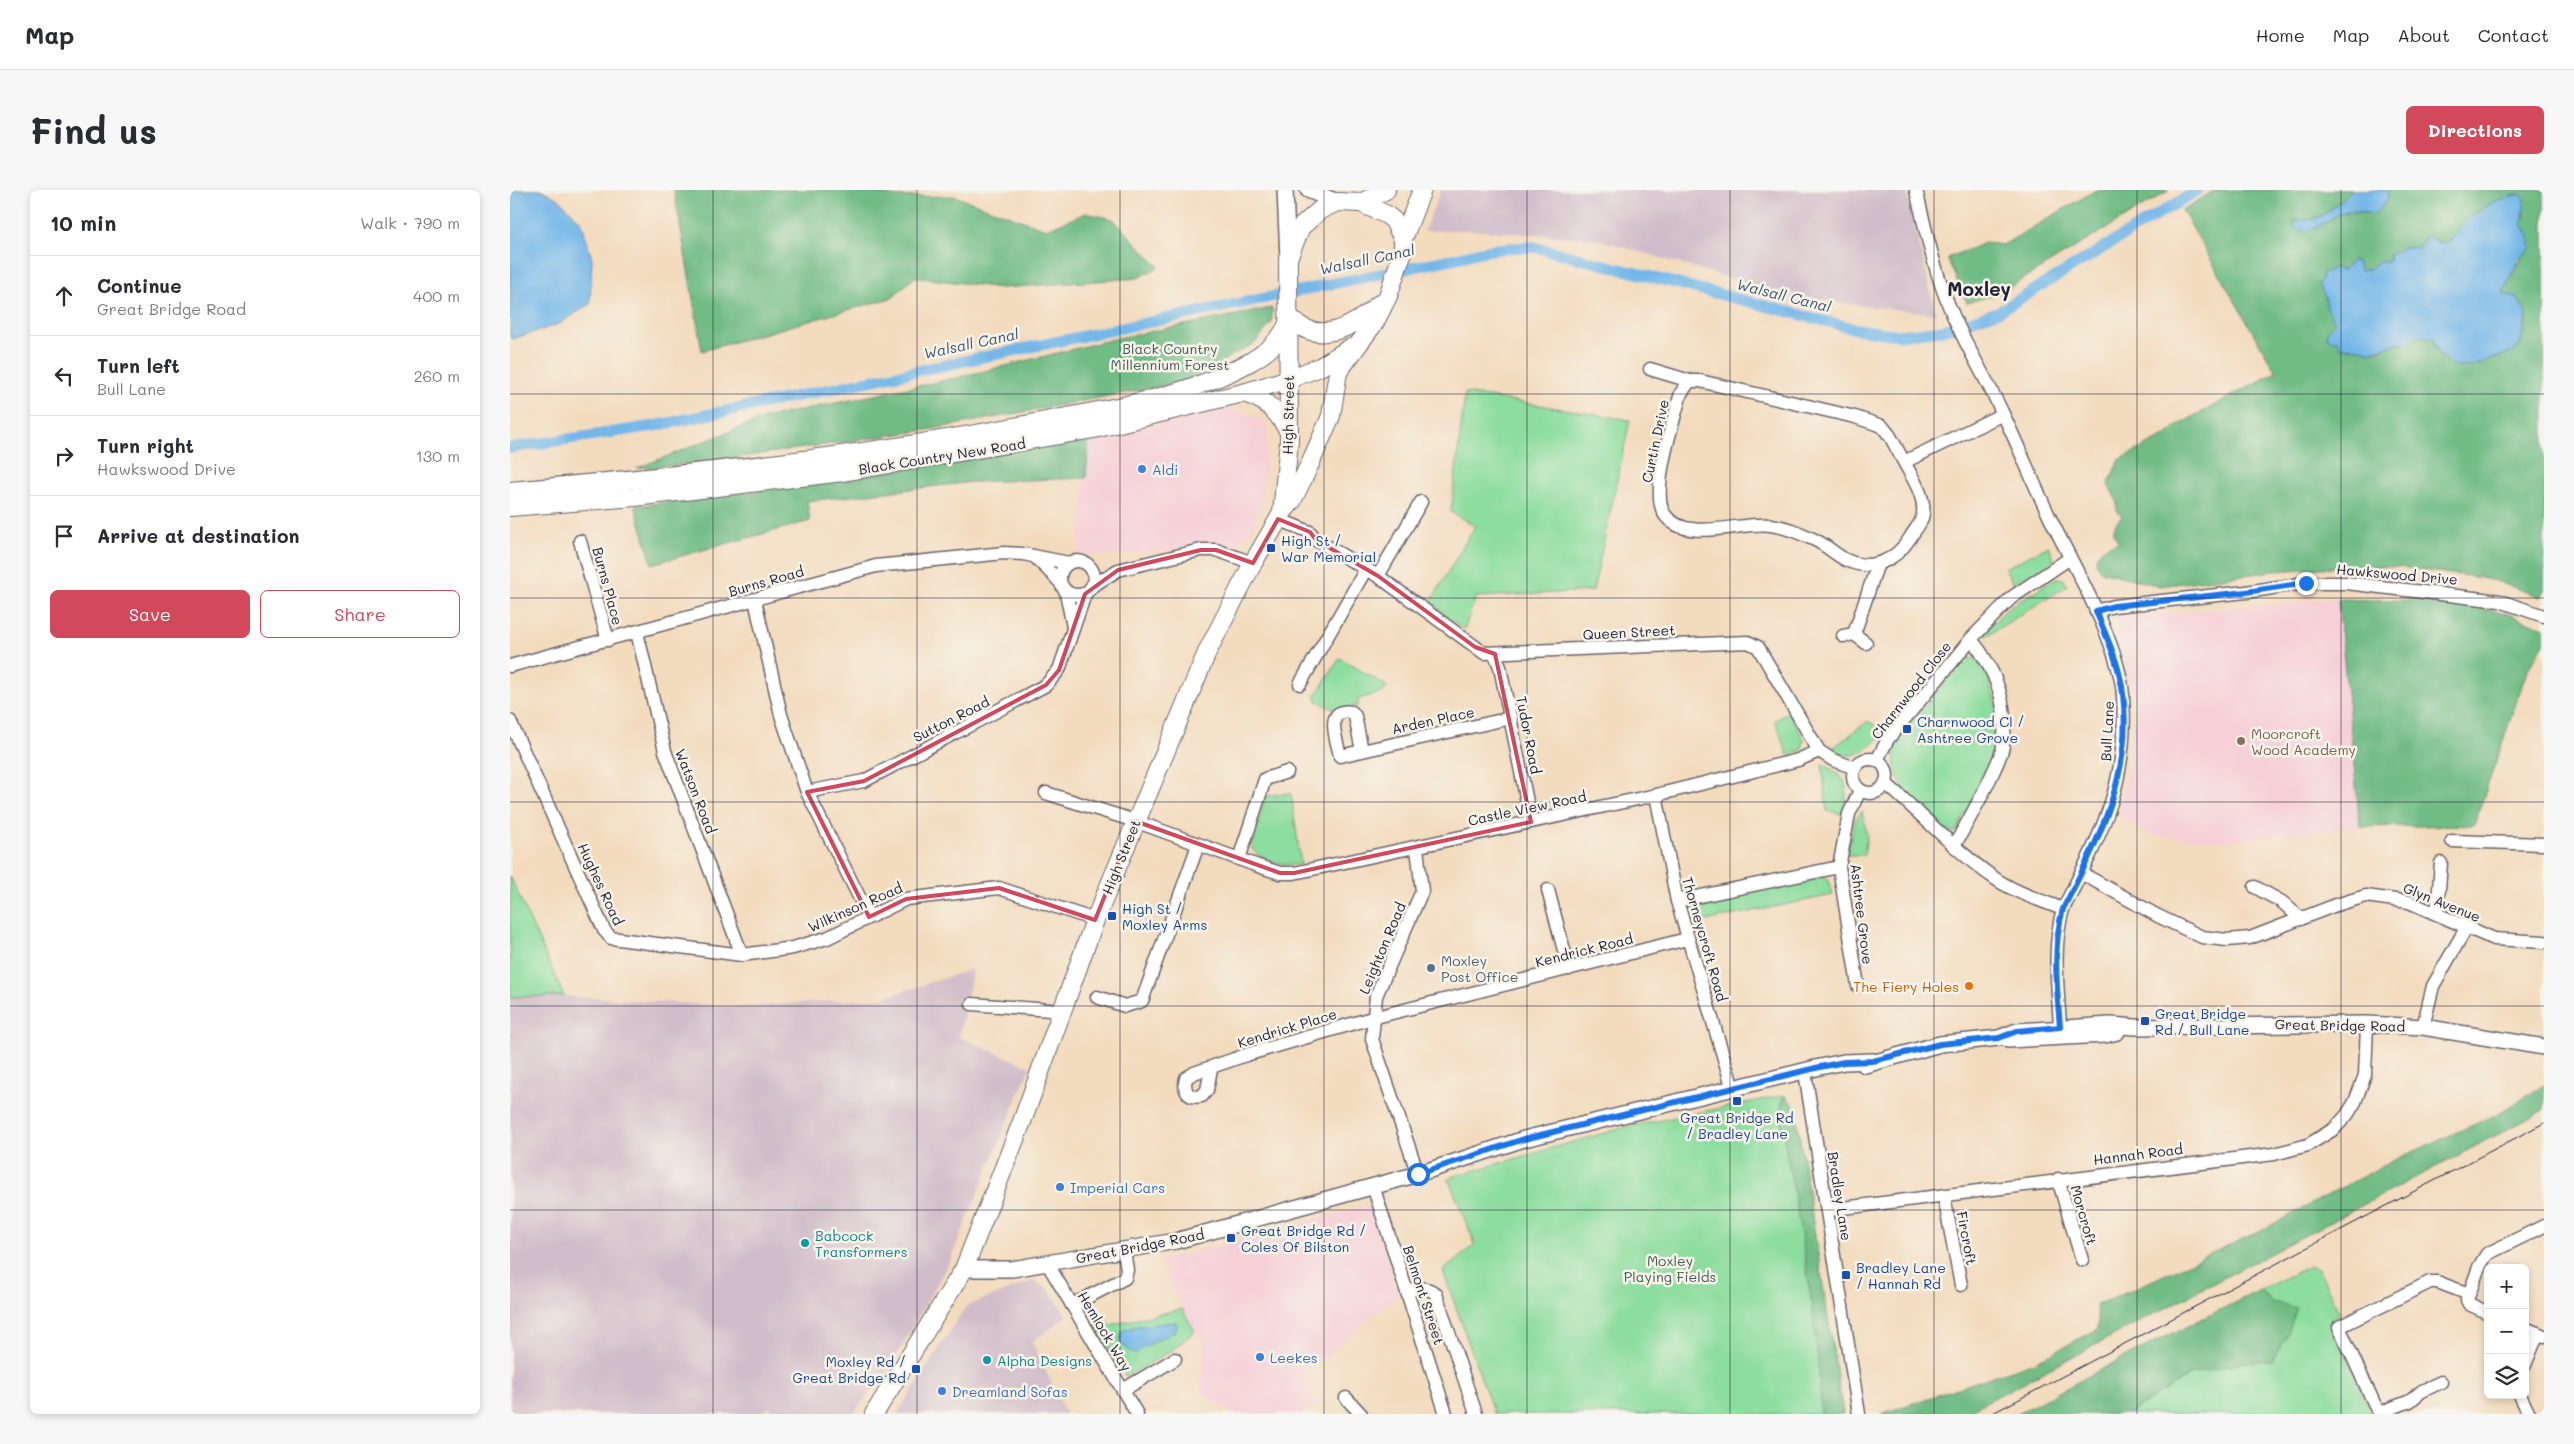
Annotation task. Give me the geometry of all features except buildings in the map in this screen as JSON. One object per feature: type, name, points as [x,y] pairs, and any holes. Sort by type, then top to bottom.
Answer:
[{"type":"highway","points":[[1361,203],[1386,190]]},
{"type":"highway","points":[[1403,245],[1394,221],[1387,214],[1361,203],[1337,202],[1320,210],[1301,227],[1288,266],[1289,313],[1308,330],[1325,333],[1336,332],[1367,316],[1390,290],[1422,190]]},
{"type":"highway","name":"High Street","points":[[874,1414],[964,1268],[980,1233],[1095,920],[1208,650],[1253,563],[1280,516],[1292,501],[1320,442],[1331,416],[1338,372],[1375,322],[1390,290]]},
{"type":"highway","name":"High Street","points":[[1280,516],[1289,435],[1289,313]]},
{"type":"highway","name":"Black Country New Road","points":[[510,491],[758,466],[939,440],[1092,412],[1170,394],[1214,379],[1251,362],[1277,342],[1289,313]]},
{"type":"highway","name":"Black Country New Road","points":[[510,507],[635,497],[862,469],[1094,429],[1243,393],[1289,379],[1320,367],[1359,342]]},
{"type":"highway","points":[[1243,393],[1268,404],[1278,413],[1289,435],[1302,448],[1314,446],[1320,442]]},
{"type":"main road","points":[[1285,190],[1288,266]]},
{"type":"main road","points":[[1308,190],[1337,202]]},
{"type":"main road","name":"Great Bridge Road","points":[[964,1268],[998,1270],[1047,1264],[1176,1242],[1418,1174],[1524,1139],[1844,1062],[1873,1061],[1940,1044],[1999,1038],[2017,1031],[2111,1025],[2135,1027],[2367,1024],[2423,1027],[2544,1047]]},
{"type":"main road","name":"Great Bridge Road","points":[[1999,1038],[2015,1042],[2106,1036],[2135,1027]]},
{"type":"street","name":"Bull Lane","points":[[1916,190],[1940,283],[1951,311],[2003,414],[2030,477],[2096,611],[2113,650],[2123,693],[2124,724],[2120,772],[2108,818],[2063,909],[2057,943],[2060,1027]]},
{"type":"street","points":[[1650,369],[1690,381],[1700,381],[1855,417],[1882,426],[1890,436],[1922,500],[1922,518],[1905,545],[1877,566],[1849,635],[1866,643]]},
{"type":"street","name":"Curtin Drive","points":[[1690,381],[1681,393],[1659,488],[1661,506],[1665,514],[1675,525],[1690,530],[1770,525],[1818,541],[1845,560],[1860,565],[1877,566]]},
{"type":"street","points":[[1904,462],[2003,414]]},
{"type":"street","points":[[1378,576],[1421,502]]},
{"type":"street","name":"Queen Street","points":[[1280,516],[1310,532],[1316,540],[1378,576],[1484,653],[1748,642],[1758,648],[1819,751]]},
{"type":"street","name":"Burns Place","points":[[580,541],[608,640]]},
{"type":"street","points":[[1034,556],[1063,587],[1079,596],[1118,570],[1201,550],[1216,550],[1253,563]]},
{"type":"street","name":"Burns Road","points":[[510,666],[876,566],[1004,553],[1034,556],[1070,563]]},
{"type":"street","name":"Charnwood Close","points":[[1877,760],[1888,740],[1971,639],[2011,598],[2070,558]]},
{"type":"street","points":[[1063,587],[1061,571],[1070,563],[1081,562],[1118,570]]},
{"type":"street","points":[[1086,564],[1094,574],[1088,590]]},
{"type":"street","points":[[1300,684],[1366,569]]},
{"type":"street","name":"Hawkswood Drive","points":[[2096,611],[2114,606],[2246,592],[2306,583],[2346,583],[2491,600],[2544,616]]},
{"type":"street","name":"Sutton Road","points":[[1063,587],[1073,627]]},
{"type":"street","name":"Sutton Road","points":[[807,792],[864,781],[1046,686],[1059,670],[1088,590]]},
{"type":"street","points":[[755,600],[781,715],[807,792],[869,917]]},
{"type":"street","name":"Watson Road","points":[[637,632],[665,751],[742,954]]},
{"type":"street","name":"Charnwood Close","points":[[1954,846],[1983,795],[2003,748],[2004,717],[1999,687],[1985,656],[1971,639]]},
{"type":"street","name":"Tudor Road","points":[[1495,654],[1531,822]]},
{"type":"street","name":"Arden Place","points":[[1362,751],[1510,718]]},
{"type":"street","name":"Hughes Road","points":[[510,720],[607,935],[616,939],[742,954]]},
{"type":"street","points":[[1819,751],[1833,760],[1855,768]]},
{"type":"street","name":"Castle View Road","points":[[1046,794],[1135,821],[1280,873],[1294,873],[1656,795],[1798,760],[1819,751]]},
{"type":"street","points":[[1864,760],[1877,760],[1887,772],[1885,784],[1882,788],[1872,793],[1860,790],[1854,780],[1855,768],[1864,760]]},
{"type":"street","points":[[1239,859],[1265,780],[1287,772]]},
{"type":"street","points":[[1885,784],[1954,846],[1991,876],[2027,895],[2063,909]]},
{"type":"street","name":"Ashtree Grove","points":[[1858,986],[1839,867],[1849,814],[1860,790]]},
{"type":"street","name":"Thorneycroft Road","points":[[1656,795],[1677,901],[1733,1089]]},
{"type":"street","points":[[2452,840],[2544,844]]},
{"type":"street","points":[[1098,997],[1125,1006],[1142,1001],[1198,845]]},
{"type":"street","name":"Leighton Road","points":[[1417,848],[1422,891],[1376,996],[1372,1018],[1372,1039],[1418,1174]]},
{"type":"street","points":[[2437,914],[2441,863]]},
{"type":"street","points":[[1677,901],[1839,867]]},
{"type":"street","name":"Glyn Avenue","points":[[2081,873],[2158,916],[2202,937],[2227,940],[2250,938],[2366,896],[2409,902],[2494,939],[2544,942]]},
{"type":"street","points":[[2255,887],[2282,902],[2301,919]]},
{"type":"street","name":"Wilkinson Road","points":[[742,954],[793,948],[827,938],[906,899],[999,888],[1095,920]]},
{"type":"street","points":[[1548,890],[1569,969]]},
{"type":"street","points":[[2423,1027],[2433,986],[2466,928]]},
{"type":"street","name":"Kendrick Road","points":[[1372,1018],[1687,939]]},
{"type":"street","points":[[972,1004],[1063,1011]]},
{"type":"street","name":"Kendrick Place","points":[[1211,1069],[1246,1055],[1372,1018]]},
{"type":"street","name":"Hannah Road","points":[[1827,1210],[1944,1197],[2058,1179],[2274,1154],[2308,1145],[2334,1129],[2355,1102],[2365,1076],[2367,1024]]},
{"type":"street","points":[[2048,1039],[2060,1027],[2063,1033],[2079,1032],[2086,1037]]},
{"type":"street","name":"Bradley Lane","points":[[1805,1072],[1859,1414]]},
{"type":"street","name":"Morcroft","points":[[2058,1179],[2082,1260]]},
{"type":"street","name":"Belmont Street","points":[[1373,1186],[1446,1414]]},
{"type":"street","name":"Fircroft","points":[[1944,1197],[1961,1285]]},
{"type":"street","points":[[2484,1311],[2469,1304],[2469,1294],[2479,1267],[2487,1254],[2544,1226]]},
{"type":"street","points":[[1072,1305],[1124,1278],[1127,1270],[1124,1250]]},
{"type":"street","name":"Hemlock Way","points":[[1047,1264],[1137,1414]]},
{"type":"street","points":[[2441,1382],[2422,1391],[2410,1401],[2379,1414],[2339,1327],[2430,1282],[2437,1282],[2469,1294]]},
{"type":"street","points":[[1407,1291],[1422,1288],[1430,1289],[1436,1294],[1476,1414]]},
{"type":"street","points":[[2529,1330],[2541,1334],[2529,1358]]},
{"type":"street","points":[[1123,1390],[1175,1359]]},
{"type":"street","points":[[1346,1398],[1361,1414]]},
{"type":"street","points":[[2522,1399],[2529,1414]]},
{"type":"highlighted area","points":[[1278,519],[1310,532],[1316,540],[1378,576],[1475,647],[1495,654],[1531,822],[1294,873],[1280,873],[1135,821],[1095,920],[999,888],[906,899],[869,917],[807,792],[864,781],[1046,685],[1059,670],[1085,594],[1118,570],[1201,550],[1216,550],[1253,563]]},
{"type":"shaded area","points":[[1441,190],[1906,190],[1936,314],[1842,303],[1755,286],[1593,238],[1467,230],[1424,231]]},
{"type":"shaded area","points":[[1230,409],[1265,420],[1268,434],[1262,500],[1252,531],[1235,543],[1103,556],[1078,553],[1089,438]]},
{"type":"shaded area","name":"Moorcroft Wood Academy","points":[[2338,599],[2360,827],[2224,841],[2153,836],[2118,816],[2127,778],[2135,704],[2115,617]]},
{"type":"shaded area","points":[[973,969],[959,1037],[1030,1067],[950,1261],[888,1370],[853,1414],[777,1414],[769,1407],[762,1414],[510,1414],[510,997],[564,996],[742,1007],[881,998]]},
{"type":"shaded area","points":[[1370,1205],[1399,1294],[1303,1375],[1317,1405],[1306,1414],[1232,1414],[1201,1392],[1204,1345],[1182,1309],[1159,1261]]},
{"type":"shaded area","points":[[1033,1281],[1047,1287],[1067,1316],[1032,1342],[1066,1414],[897,1414],[966,1306]]},
{"type":"green space","points":[[674,190],[861,190],[897,197],[954,196],[1046,229],[1086,213],[1113,219],[1159,267],[1138,278],[1001,288],[915,277],[891,298],[702,351]]},
{"type":"green space","points":[[2096,190],[2170,190],[2000,293],[1967,303],[1947,258],[1985,243],[2003,245]]},
{"type":"green space","points":[[2216,190],[2352,190],[2320,216],[2293,222],[2327,221],[2338,214],[2344,213],[2375,214],[2386,202],[2389,190],[2544,190],[2544,590],[2540,597],[2496,581],[2397,567],[2351,566],[2274,571],[2160,586],[2101,571],[2097,565],[2097,556],[2103,548],[2119,542],[2116,539],[2114,529],[2122,517],[2117,511],[2117,501],[2108,485],[2119,460],[2166,435],[2178,425],[2276,372],[2182,210]],"holes":[[[2516,195],[2522,195],[2522,211],[2525,213],[2522,225],[2530,236],[2529,244],[2503,292],[2506,296],[2517,298],[2527,320],[2520,345],[2510,353],[2473,366],[2454,366],[2436,349],[2433,338],[2416,336],[2405,343],[2389,345],[2378,351],[2341,347],[2339,341],[2327,333],[2335,323],[2327,308],[2325,296],[2318,285],[2323,274],[2339,269],[2341,271],[2353,261],[2360,271],[2370,269],[2379,261],[2389,261],[2390,255],[2404,247],[2418,248],[2425,238],[2431,237],[2442,243],[2451,241],[2465,221],[2489,205]]]},
{"type":"green space","name":"Black Country Millennium Forest","points":[[1272,308],[1272,322],[1255,343],[1184,382],[933,429],[693,464],[637,468],[764,418],[956,378],[1118,338]]},
{"type":"green space","points":[[1465,393],[1630,420],[1593,591],[1476,597],[1464,630],[1430,603],[1475,526],[1451,512]]},
{"type":"green space","points":[[1089,438],[1086,478],[973,482],[807,501],[810,521],[652,564],[635,506],[803,486]]},
{"type":"green space","points":[[2049,546],[2054,560],[2050,564],[2013,583],[2005,568]]},
{"type":"green space","points":[[2056,578],[2064,579],[2067,586],[1986,636],[1985,631],[2008,608]]},
{"type":"green space","points":[[2338,599],[2435,601],[2506,613],[2544,628],[2544,644],[2527,671],[2474,825],[2360,827]]},
{"type":"green space","points":[[1340,658],[1388,687],[1383,692],[1358,699],[1358,706],[1333,709],[1316,700],[1316,695]]},
{"type":"green space","points":[[1966,658],[1976,659],[1987,674],[1999,716],[1997,750],[1956,832],[1946,832],[1913,801],[1905,790],[1898,778],[1895,766],[1895,751],[1900,735]]},
{"type":"green space","points":[[1788,712],[1804,739],[1802,750],[1788,756],[1775,720]]},
{"type":"green space","points":[[1868,721],[1885,732],[1872,745],[1854,755],[1838,754],[1829,751]]},
{"type":"green space","points":[[1822,764],[1838,774],[1845,784],[1846,796],[1842,814],[1827,811]]},
{"type":"green space","points":[[1291,793],[1301,865],[1274,862],[1262,857],[1252,849],[1265,796]]},
{"type":"green space","points":[[1862,811],[1867,836],[1864,855],[1846,855],[1855,820]]},
{"type":"green space","points":[[510,876],[564,996],[510,997]]},
{"type":"green space","points":[[1821,877],[1828,878],[1833,895],[1690,924],[1688,913],[1695,903]]},
{"type":"green space","points":[[2544,1085],[2544,1110],[2541,1112],[1963,1414],[1881,1414],[2035,1362],[2098,1329],[2096,1304],[2112,1299],[2266,1228],[2390,1162],[2502,1112]]},
{"type":"green space","name":"Moxley Playing Fields","points":[[1785,1095],[1795,1108],[1843,1414],[1494,1414],[1443,1271],[1475,1244],[1448,1178],[1622,1128]]},
{"type":"green space","points":[[1785,1095],[1795,1108],[1843,1414],[1821,1414],[1816,1338],[1811,1300],[1779,1112]]},
{"type":"green space","points":[[2310,1266],[2319,1270],[2340,1314],[2331,1319],[2371,1414],[2128,1414],[2189,1375],[2242,1361],[2272,1360],[2273,1302],[2260,1290]]},
{"type":"green space","points":[[2260,1290],[2273,1302],[2297,1308],[2286,1338],[2272,1360],[2242,1362],[2189,1375],[2128,1414],[2017,1414],[2121,1359]]},
{"type":"green space","points":[[1182,1309],[1195,1331],[1171,1351],[1126,1377],[1096,1328]]},
{"type":"water","points":[[510,190],[542,190],[560,200],[582,223],[592,259],[590,304],[559,324],[513,339],[510,337]]},
{"type":"water","points":[[2352,190],[2389,190],[2386,202],[2375,214],[2347,211],[2338,214],[2319,226],[2305,231],[2293,226],[2297,220],[2313,219],[2327,212]]},
{"type":"water","points":[[2522,195],[2525,199],[2522,225],[2530,236],[2530,249],[2519,258],[2503,292],[2506,295],[2517,298],[2527,313],[2521,341],[2515,351],[2473,366],[2456,367],[2438,353],[2433,338],[2416,336],[2408,343],[2398,343],[2369,352],[2361,348],[2341,347],[2338,340],[2328,339],[2327,332],[2335,323],[2327,308],[2325,296],[2318,285],[2323,274],[2335,267],[2342,271],[2352,261],[2357,262],[2360,271],[2370,269],[2379,261],[2389,261],[2390,254],[2404,247],[2418,248],[2427,236],[2440,243],[2451,241],[2465,221],[2495,201]]},
{"type":"water","points":[[1176,1322],[1177,1328],[1174,1332],[1144,1347],[1136,1355],[1120,1343],[1122,1331],[1137,1326]]},
{"type":"waterway","name":"Walsall Canal","points":[[510,448],[654,426],[1488,250],[1506,248],[1534,247],[1856,329],[1899,335],[1943,330],[2000,311],[2198,190]]},
{"type":"tram line","points":[[1991,1414],[2544,1123]]},
{"type":"place","name":"Aldi","points":[[1142,469]]},
{"type":"place","name":"High St / War Memorial","points":[[1271,548]]},
{"type":"place","name":"Charnwood Cl / Ashtree Grove","points":[[1907,729]]},
{"type":"place","name":"Moorcroft Wood Academy","points":[[2241,741]]},
{"type":"place","name":"High St / Moxley Arms","points":[[1112,916]]},
{"type":"place","name":"Moxley Post Office","points":[[1431,968]]},
{"type":"place","name":"The Fiery Holes","points":[[1969,986]]},
{"type":"place","name":"Great Bridge Rd / Bull Lane","points":[[2145,1021]]},
{"type":"place","name":"Great Bridge Rd / Bradley Lane","points":[[1737,1101]]},
{"type":"place","name":"Imperial Cars","points":[[1060,1187]]},
{"type":"place","name":"Great Bridge Rd / Coles Of Bilston","points":[[1231,1238]]},
{"type":"place","name":"Babcock Transformers","points":[[805,1243]]},
{"type":"place","name":"Bradley Lane / Hannah Rd","points":[[1846,1275]]},
{"type":"place","name":"Leekes","points":[[1260,1357]]},
{"type":"place","name":"Alpha Designs","points":[[987,1360]]},
{"type":"place","name":"Moxley Rd / Great Bridge Rd","points":[[916,1369]]},
{"type":"place","name":"Dreamland Sofas","points":[[942,1391]]},
{"type":"district","name":"Moxley","points":[[1979,288]]},
{"type":"route","points":[[1418,1174],[1524,1139],[1820,1067],[1844,1062],[1873,1061],[1940,1044],[1999,1038],[2017,1031],[2060,1027],[2057,983],[2059,922],[2063,909],[2096,846],[2108,818],[2120,772],[2124,724],[2123,693],[2113,650],[2096,611],[2114,606],[2246,592],[2306,583]]}]
